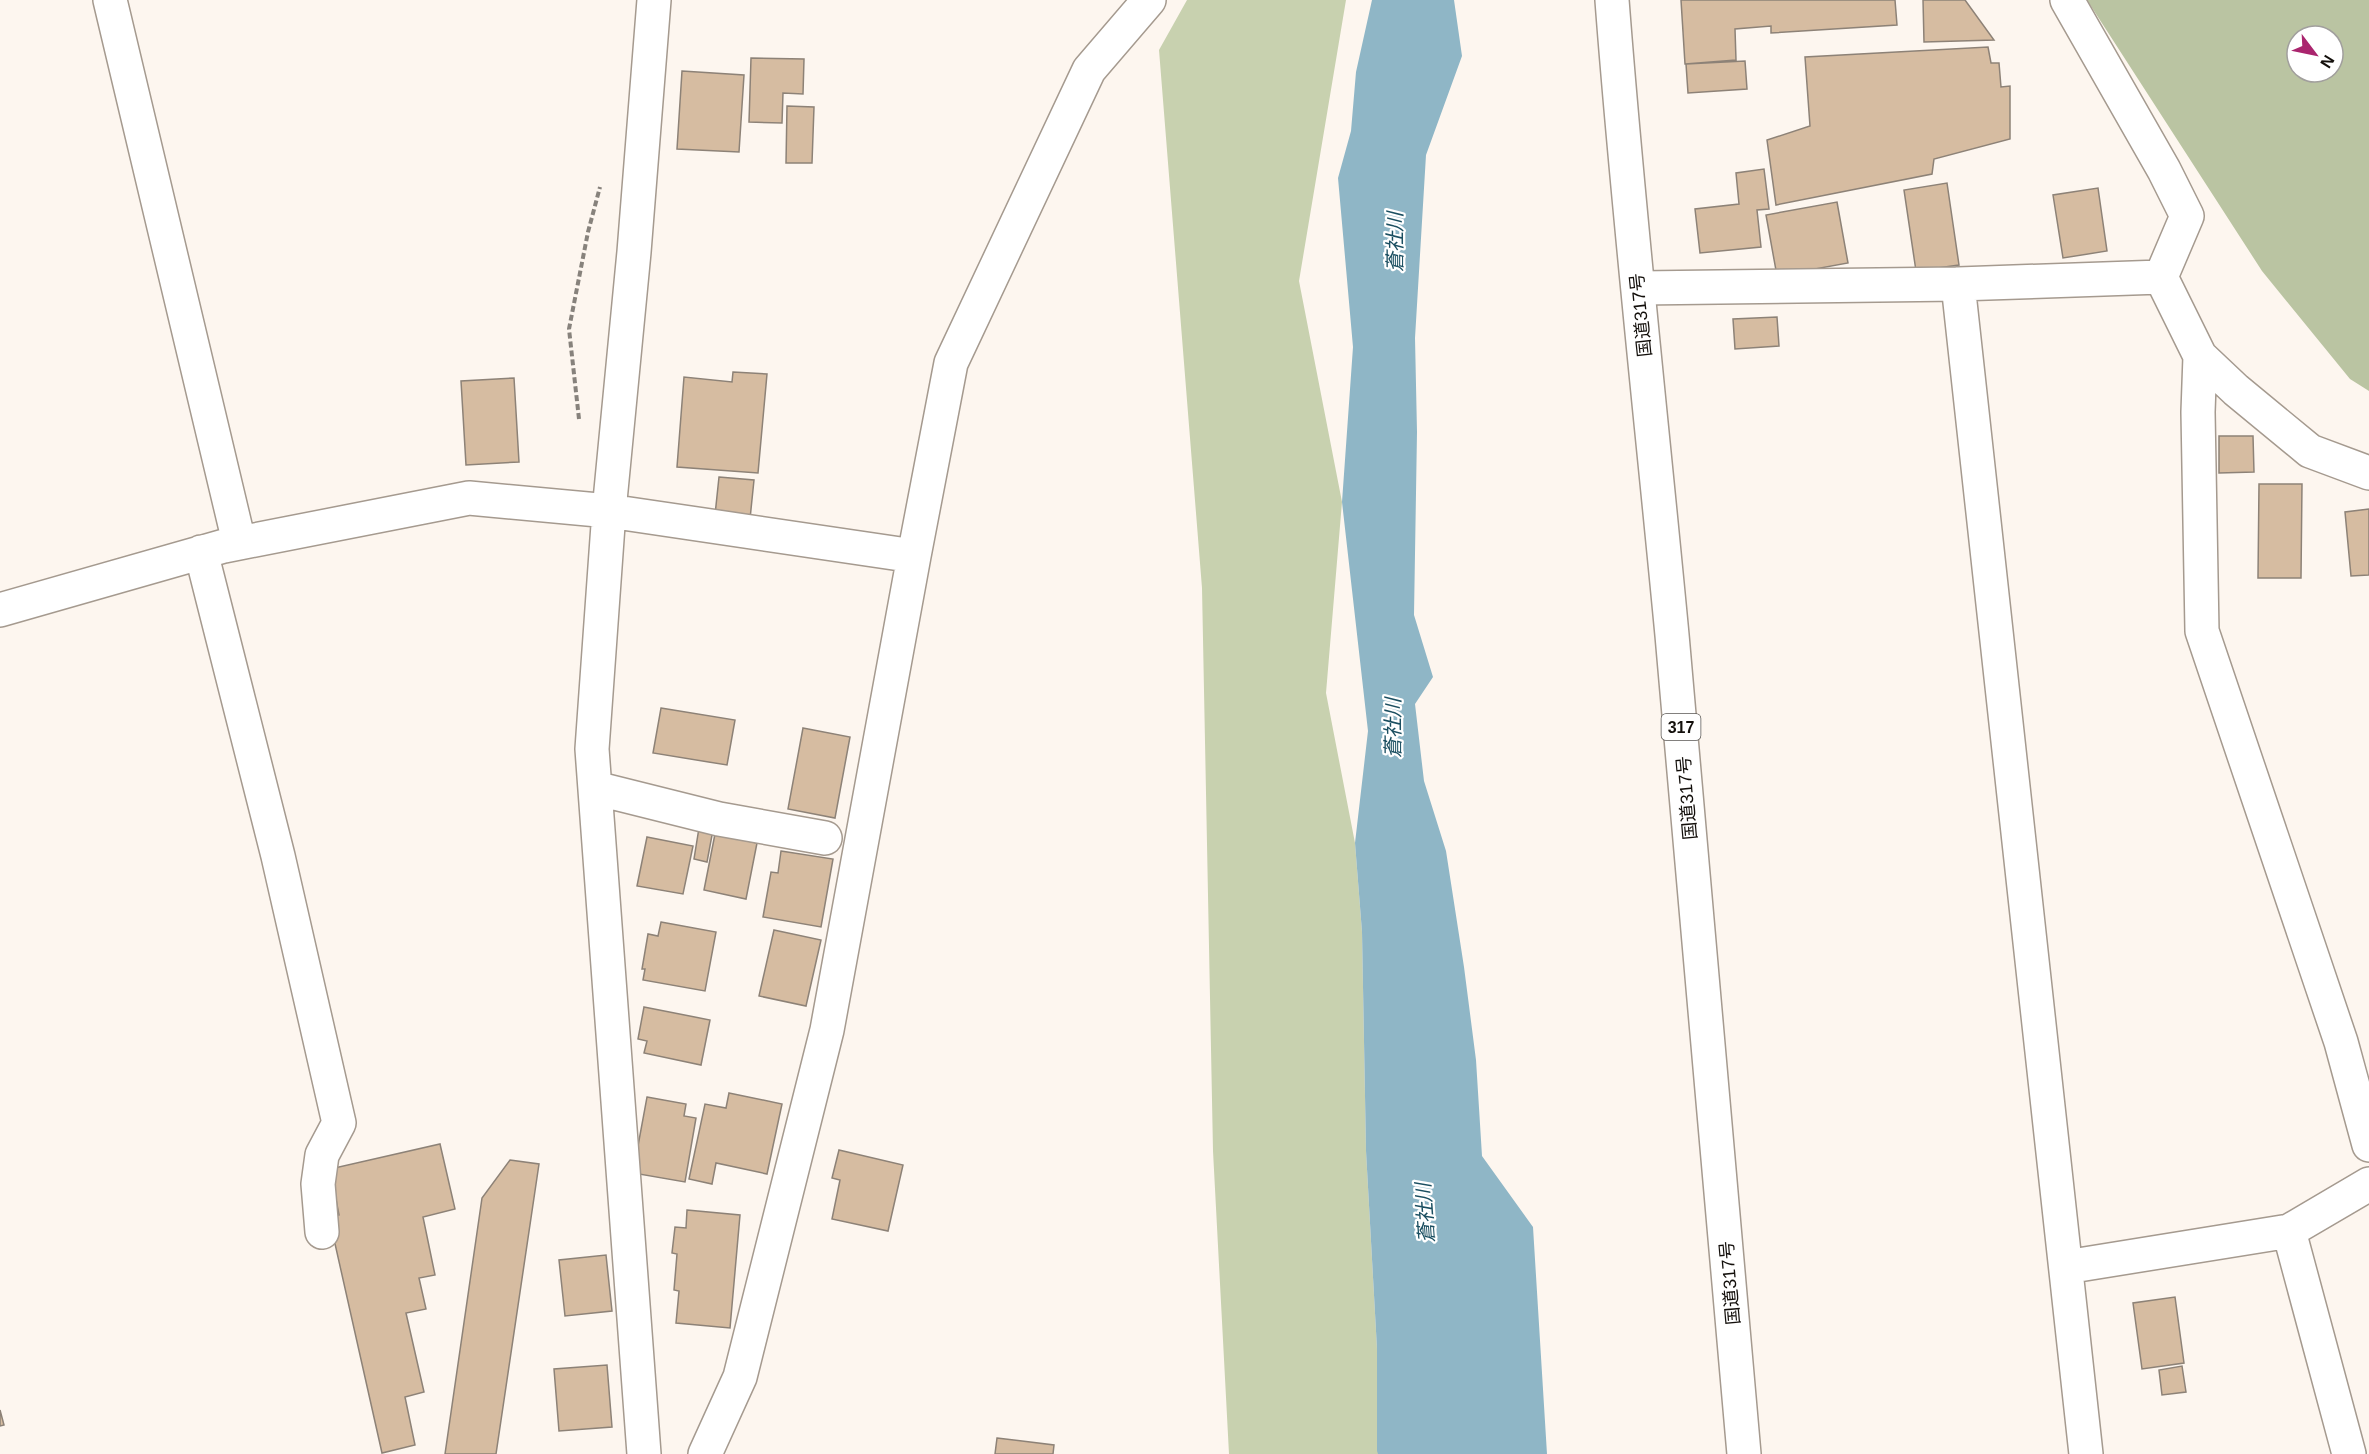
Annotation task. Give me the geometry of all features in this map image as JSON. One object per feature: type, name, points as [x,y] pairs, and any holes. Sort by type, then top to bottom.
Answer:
[{"type":"main road","points":[[110,0],[239,542]]},
{"type":"main road","points":[[644,1454],[592,749],[609,511],[634,252],[654,0]]},
{"type":"main road","points":[[705,1454],[740,1377],[827,1030],[951,363],[1089,69],[1149,0]]},
{"type":"main road","name":"国道317号","points":[[1612,0],[1622,133],[1639,288],[1710,1043],[1744,1454]]},
{"type":"main road","points":[[2067,0],[2164,170],[2187,216],[2161,277],[2199,356],[2310,451],[2369,473]]},
{"type":"main road","points":[[1639,288],[1958,284],[2161,277]]},
{"type":"main road","points":[[1958,284],[2086,1454]]},
{"type":"main road","points":[[2199,356],[2202,632],[2341,1042],[2369,1145]]},
{"type":"main road","points":[[0,610],[239,542],[469,498],[609,511],[914,556]]},
{"type":"main road","points":[[201,552],[278,856],[339,1123],[322,1155],[318,1184],[322,1232]]},
{"type":"main road","points":[[595,788],[719,819],[825,838]]},
{"type":"main road","points":[[2066,1267],[2289,1231],[2369,1184]]},
{"type":"main road","points":[[2289,1231],[2349,1454]]},
{"type":"green space","points":[[1187,0],[1346,0],[1299,281],[1342,502],[1326,693],[1355,843],[1362,932],[1366,1151],[1377,1349],[1378,1454],[1229,1454],[1213,1151],[1202,588],[1159,50]]},
{"type":"green space","points":[[2087,0],[2369,0],[2369,391],[2350,379],[2262,271]]},
{"type":"water","name":"蒼社川","points":[[1372,0],[1454,0],[1462,56],[1426,155],[1415,338],[1417,432],[1414,615],[1433,677],[1415,704],[1424,781],[1446,851],[1464,967],[1476,1060],[1482,1156],[1533,1227],[1547,1454],[1378,1454],[1377,1451],[1377,1349],[1366,1151],[1362,932],[1355,843],[1368,731],[1342,502],[1353,347],[1338,178],[1351,131],[1356,72]]},
{"type":"building","points":[[1681,0],[1895,0],[1897,25],[1771,33],[1771,26],[1735,29],[1736,60],[1685,64]]},
{"type":"building","points":[[1923,0],[1965,0],[1994,40],[1924,42]]},
{"type":"building","points":[[1988,47],[1991,63],[1999,63],[2001,87],[2010,86],[2010,139],[1934,159],[1932,174],[1776,205],[1767,140],[1810,126],[1805,57]]},
{"type":"building","points":[[751,58],[804,59],[803,94],[783,93],[782,123],[749,122]]},
{"type":"building","points":[[1745,61],[1747,89],[1688,93],[1686,64]]},
{"type":"building","points":[[682,71],[744,75],[739,152],[677,149]]},
{"type":"building","points":[[787,106],[814,107],[812,163],[786,163]]},
{"type":"building","points":[[1764,169],[1769,209],[1757,210],[1761,247],[1700,253],[1695,209],[1739,204],[1736,173]]},
{"type":"building","points":[[1947,183],[1959,265],[1916,271],[1904,190]]},
{"type":"building","points":[[2098,188],[2107,251],[2063,258],[2053,195]]},
{"type":"building","points":[[1837,202],[1848,263],[1777,276],[1766,215]]},
{"type":"building","points":[[1777,317],[1779,346],[1735,349],[1733,319]]},
{"type":"building","points":[[733,372],[767,374],[758,473],[677,467],[684,377],[732,382]]},
{"type":"building","points":[[514,378],[519,462],[466,465],[461,381]]},
{"type":"building","points":[[2219,436],[2253,436],[2254,472],[2219,473]]},
{"type":"building","points":[[719,477],[754,480],[750,519],[715,515]]},
{"type":"building","points":[[2259,484],[2302,484],[2301,578],[2258,578]]},
{"type":"building","points":[[2369,509],[2369,575],[2351,576],[2345,512]]},
{"type":"building","points":[[661,708],[735,720],[727,765],[653,753]]},
{"type":"building","points":[[803,728],[850,737],[835,818],[788,809]]},
{"type":"building","points":[[699,828],[713,830],[707,862],[694,859]]},
{"type":"building","points":[[715,834],[757,843],[746,899],[704,890]]},
{"type":"building","points":[[647,837],[693,846],[683,894],[637,886]]},
{"type":"building","points":[[781,851],[833,859],[821,927],[763,917],[771,872],[778,873]]},
{"type":"building","points":[[661,922],[716,932],[705,991],[643,980],[645,969],[642,969],[648,934],[658,936]]},
{"type":"building","points":[[774,930],[821,940],[806,1006],[759,996]]},
{"type":"building","points":[[644,1007],[710,1020],[701,1065],[644,1053],[647,1041],[638,1039]]},
{"type":"building","points":[[729,1093],[782,1104],[767,1174],[716,1163],[712,1184],[689,1179],[705,1104],[726,1108]]},
{"type":"building","points":[[647,1097],[686,1104],[684,1116],[696,1118],[685,1182],[633,1173]]},
{"type":"building","points":[[440,1144],[455,1209],[423,1217],[435,1275],[419,1278],[426,1309],[406,1313],[424,1392],[405,1397],[415,1445],[382,1453],[329,1217],[339,1215],[330,1169]]},
{"type":"building","points":[[839,1150],[903,1165],[888,1231],[832,1219],[840,1180],[832,1178]]},
{"type":"building","points":[[510,1160],[539,1164],[496,1454],[445,1454],[482,1198]]},
{"type":"building","points":[[687,1210],[740,1215],[730,1328],[676,1323],[679,1291],[674,1290],[677,1254],[672,1253],[675,1227],[686,1228]]},
{"type":"building","points":[[606,1255],[612,1311],[565,1316],[559,1260]]},
{"type":"building","points":[[2175,1297],[2184,1363],[2142,1369],[2133,1303]]},
{"type":"building","points":[[607,1365],[612,1427],[559,1431],[554,1369]]},
{"type":"building","points":[[2182,1366],[2186,1392],[2162,1395],[2159,1370]]},
{"type":"building","points":[[0,1410],[4,1425],[0,1426]]},
{"type":"building","points":[[997,1438],[1054,1445],[1053,1454],[995,1454]]}]
